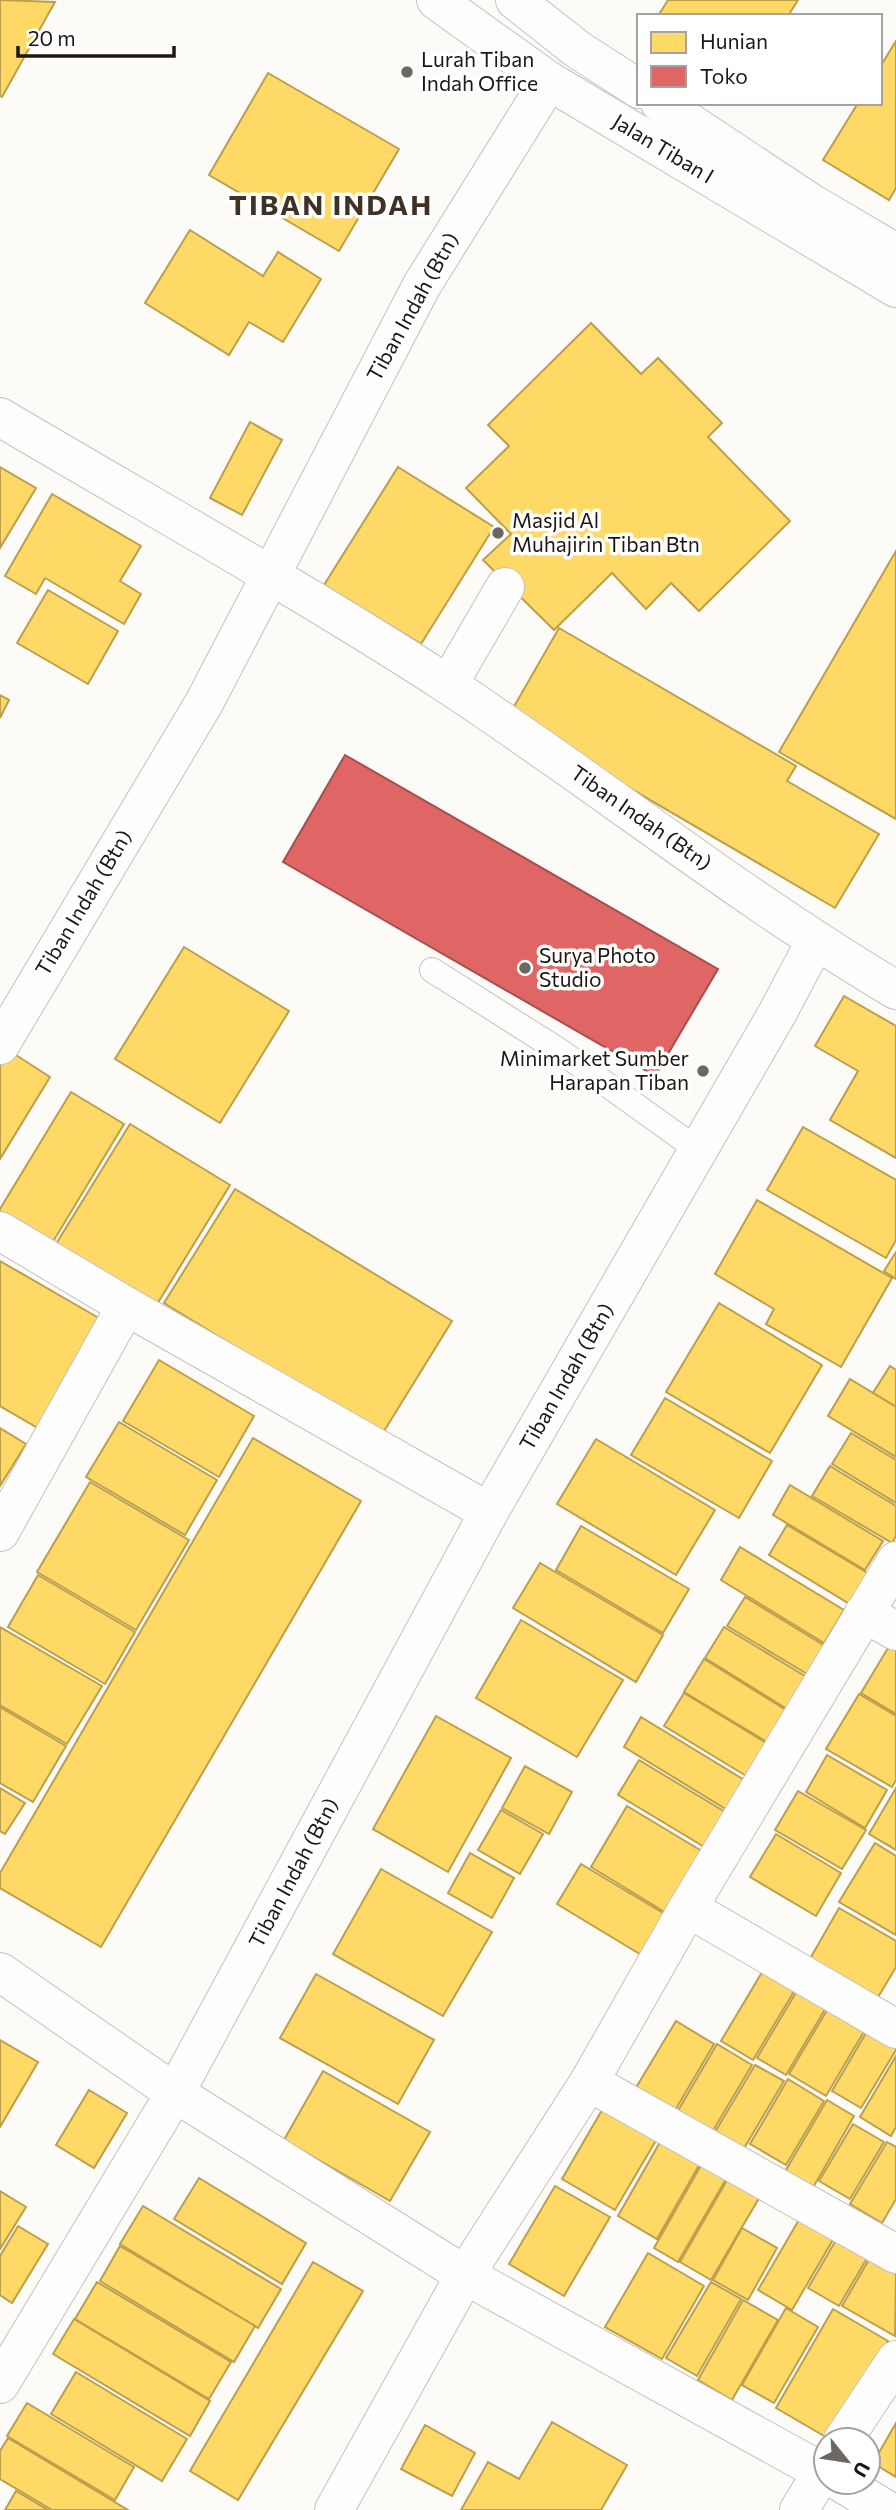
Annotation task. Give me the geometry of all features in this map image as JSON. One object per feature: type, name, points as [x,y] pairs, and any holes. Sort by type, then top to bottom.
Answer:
[{"type":"street","name":"Jalan Tiban I","points":[[436,0],[548,81],[896,288]]},
{"type":"street","name":"Jalan Tiban I","points":[[515,0],[577,49],[637,88]]},
{"type":"street","name":"Tiban Indah (Btn)","points":[[0,1045],[204,703],[422,285],[548,81]]},
{"type":"street","name":"Jalan Tiban I","points":[[663,105],[811,203],[896,253]]},
{"type":"street","name":"Tiban Indah (Btn)","points":[[0,417],[448,685],[581,775],[815,942],[489,1512],[175,2093],[6,2359]]},
{"type":"street","points":[[448,685],[505,587]]},
{"type":"street","points":[[815,942],[896,990]]},
{"type":"street","points":[[0,1231],[126,1306],[489,1512]]},
{"type":"street","points":[[0,1532],[126,1306]]},
{"type":"street","points":[[334,2510],[466,2275],[589,2082],[688,1908],[880,1622],[896,1561]]},
{"type":"street","points":[[688,1908],[896,2029]]},
{"type":"street","points":[[0,1972],[175,2093],[466,2275],[812,2464]]},
{"type":"street","points":[[589,2082],[896,2254]]},
{"type":"street","points":[[852,2426],[896,2360]]},
{"type":"street","points":[[799,2510],[812,2493]]},
{"type":"street","points":[[865,2496],[887,2510]]},
{"type":"lane","points":[[432,970],[560,1051],[698,1150]]},
{"type":"building: Hunian","points":[[0,0],[55,2],[2,97],[0,96]]},
{"type":"building: Hunian","points":[[668,0],[798,0],[789,14],[659,14]]},
{"type":"building: Hunian","points":[[896,41],[896,188],[889,200],[823,160],[857,105],[882,105],[882,64]]},
{"type":"building: Hunian","points":[[268,73],[399,149],[339,251],[209,175]]},
{"type":"building: Hunian","points":[[190,230],[263,276],[278,252],[321,279],[283,342],[249,322],[229,355],[145,303]]},
{"type":"building: Hunian","points":[[591,323],[641,374],[658,358],[722,423],[708,437],[790,521],[699,611],[671,583],[646,609],[612,573],[554,630],[483,560],[511,534],[466,488],[509,446],[488,425]]},
{"type":"building: Hunian","points":[[250,422],[282,440],[242,515],[210,498]]},
{"type":"building: Hunian","points":[[0,467],[36,488],[0,548]]},
{"type":"building: Hunian","points":[[398,467],[494,527],[421,644],[324,585]]},
{"type":"building: Hunian","points":[[52,494],[141,546],[120,581],[141,594],[124,624],[45,578],[36,594],[5,576]]},
{"type":"building: Hunian","points":[[896,551],[896,819],[779,752]]},
{"type":"building: Hunian","points":[[48,590],[118,631],[88,684],[17,643]]},
{"type":"building: Hunian","points":[[559,628],[796,766],[787,781],[879,834],[835,908],[508,717]]},
{"type":"building: Hunian","points":[[0,695],[9,700],[0,718]]},
{"type":"building: Hunian","points":[[184,947],[289,1011],[220,1123],[115,1059]]},
{"type":"building: Hunian","points":[[844,996],[896,1026],[896,1158],[830,1120],[858,1071],[815,1046]]},
{"type":"building: Hunian","points":[[5,1048],[50,1077],[0,1159],[0,1057]]},
{"type":"building: Hunian","points":[[71,1092],[124,1124],[48,1250],[0,1221],[0,1209]]},
{"type":"building: Hunian","points":[[130,1124],[230,1185],[151,1314],[51,1252]]},
{"type":"building: Hunian","points":[[803,1127],[896,1180],[896,1240],[886,1258],[767,1190]]},
{"type":"building: Hunian","points":[[235,1189],[452,1321],[381,1436],[164,1303]]},
{"type":"building: Hunian","points":[[757,1200],[892,1278],[841,1367],[766,1324],[774,1309],[715,1274]]},
{"type":"building: Hunian","points":[[896,1252],[896,1279],[884,1271]]},
{"type":"building: Hunian","points":[[0,1261],[104,1321],[41,1430],[0,1406]]},
{"type":"building: Hunian","points":[[719,1303],[822,1365],[770,1453],[666,1392]]},
{"type":"building: Hunian","points":[[159,1360],[254,1416],[219,1477],[123,1421]]},
{"type":"building: Hunian","points":[[890,1366],[896,1370],[896,1407],[873,1393]]},
{"type":"building: Hunian","points":[[850,1379],[896,1407],[896,1457],[828,1416]]},
{"type":"building: Hunian","points":[[665,1398],[772,1461],[739,1518],[631,1455]]},
{"type":"building: Hunian","points":[[119,1422],[217,1480],[185,1535],[86,1477]]},
{"type":"building: Hunian","points":[[0,1428],[26,1444],[0,1486]]},
{"type":"building: Hunian","points":[[851,1433],[896,1460],[896,1503],[832,1464]]},
{"type":"building: Hunian","points":[[253,1438],[361,1501],[101,1947],[0,1888],[0,1873]]},
{"type":"building: Hunian","points":[[596,1439],[715,1510],[676,1575],[557,1504]]},
{"type":"building: Hunian","points":[[830,1466],[896,1506],[896,1536],[892,1543],[812,1496]]},
{"type":"building: Hunian","points":[[90,1482],[189,1540],[136,1630],[37,1572]]},
{"type":"building: Hunian","points":[[790,1485],[883,1541],[865,1570],[773,1515]]},
{"type":"building: Hunian","points":[[787,1525],[871,1575],[853,1606],[769,1555]]},
{"type":"building: Hunian","points":[[581,1526],[689,1589],[663,1633],[556,1570]]},
{"type":"building: Hunian","points":[[740,1547],[844,1610],[824,1643],[721,1580]]},
{"type":"building: Hunian","points":[[540,1563],[663,1635],[636,1682],[513,1608]]},
{"type":"building: Hunian","points":[[38,1575],[135,1632],[105,1684],[8,1627]]},
{"type":"building: Hunian","points":[[745,1597],[825,1646],[807,1674],[727,1626]]},
{"type":"building: Hunian","points":[[521,1620],[623,1680],[577,1757],[476,1698]]},
{"type":"building: Hunian","points":[[0,1627],[102,1686],[67,1744],[0,1705]]},
{"type":"building: Hunian","points":[[724,1627],[815,1682],[795,1714],[705,1658]]},
{"type":"building: Hunian","points":[[894,1638],[896,1639],[896,1714],[861,1693]]},
{"type":"building: Hunian","points":[[704,1659],[791,1713],[772,1745],[684,1692]]},
{"type":"building: Hunian","points":[[684,1693],[768,1744],[748,1777],[664,1726]]},
{"type":"building: Hunian","points":[[859,1694],[896,1716],[896,1780],[892,1787],[826,1749]]},
{"type":"building: Hunian","points":[[0,1707],[66,1746],[33,1802],[0,1783]]},
{"type":"building: Hunian","points":[[436,1716],[511,1758],[448,1872],[373,1829]]},
{"type":"building: Hunian","points":[[641,1717],[746,1781],[729,1811],[624,1747]]},
{"type":"building: Hunian","points":[[827,1755],[887,1790],[865,1828],[806,1792]]},
{"type":"building: Hunian","points":[[639,1760],[727,1813],[706,1848],[618,1795]]},
{"type":"building: Hunian","points":[[525,1766],[572,1792],[549,1834],[502,1808]]},
{"type":"building: Hunian","points":[[0,1788],[25,1803],[5,1834],[0,1831]]},
{"type":"building: Hunian","points":[[896,1788],[896,1850],[869,1834]]},
{"type":"building: Hunian","points":[[798,1791],[866,1830],[842,1869],[775,1830]]},
{"type":"building: Hunian","points":[[627,1806],[705,1853],[668,1914],[591,1867]]},
{"type":"building: Hunian","points":[[501,1810],[543,1834],[520,1874],[478,1850]]},
{"type":"building: Hunian","points":[[776,1834],[841,1873],[816,1916],[750,1877]]},
{"type":"building: Hunian","points":[[875,1843],[896,1856],[896,1935],[839,1902]]},
{"type":"building: Hunian","points":[[470,1853],[514,1878],[492,1918],[448,1893]]},
{"type":"building: Hunian","points":[[581,1864],[668,1916],[643,1956],[557,1904]]},
{"type":"building: Hunian","points":[[381,1869],[492,1932],[443,2016],[333,1954]]},
{"type":"building: Hunian","points":[[839,1908],[896,1941],[896,1967],[874,2004],[807,1964]]},
{"type":"building: Hunian","points":[[767,1964],[799,1983],[753,2060],[721,2041]]},
{"type":"building: Hunian","points":[[316,1974],[434,2040],[398,2104],[280,2038]]},
{"type":"building: Hunian","points":[[801,1984],[830,2001],[786,2075],[757,2058]]},
{"type":"building: Hunian","points":[[832,2002],[869,2023],[826,2096],[789,2074]]},
{"type":"building: Hunian","points":[[676,2021],[714,2044],[673,2114],[634,2091]]},
{"type":"building: Hunian","points":[[870,2026],[896,2042],[896,2050],[861,2108],[832,2091]]},
{"type":"building: Hunian","points":[[0,2040],[38,2062],[0,2127]]},
{"type":"building: Hunian","points":[[717,2044],[752,2065],[711,2134],[676,2114]]},
{"type":"building: Hunian","points":[[896,2056],[896,2127],[891,2136],[860,2117]]},
{"type":"building: Hunian","points":[[755,2065],[784,2081],[743,2150],[715,2132]]},
{"type":"building: Hunian","points":[[323,2071],[430,2132],[390,2201],[284,2140]]},
{"type":"building: Hunian","points":[[788,2079],[824,2101],[786,2165],[750,2144]]},
{"type":"building: Hunian","points":[[89,2090],[127,2113],[94,2168],[56,2145]]},
{"type":"building: Hunian","points":[[827,2100],[854,2116],[811,2191],[783,2175]]},
{"type":"building: Hunian","points":[[605,2105],[658,2137],[615,2210],[562,2179]]},
{"type":"building: Hunian","points":[[853,2124],[884,2142],[850,2199],[819,2181]]},
{"type":"building: Hunian","points":[[663,2137],[702,2160],[657,2239],[618,2216]]},
{"type":"building: Hunian","points":[[887,2142],[896,2147],[896,2199],[882,2223],[850,2204]]},
{"type":"building: Hunian","points":[[704,2160],[729,2174],[678,2262],[654,2248]]},
{"type":"building: Hunian","points":[[730,2175],[762,2193],[711,2280],[680,2262]]},
{"type":"building: Hunian","points":[[199,2178],[306,2243],[282,2284],[174,2219]]},
{"type":"building: Hunian","points":[[555,2186],[610,2217],[564,2296],[509,2264]]},
{"type":"building: Hunian","points":[[0,2191],[26,2207],[0,2249]]},
{"type":"building: Hunian","points":[[143,2206],[281,2289],[258,2328],[120,2244]]},
{"type":"building: Hunian","points":[[800,2218],[834,2238],[792,2310],[758,2290]]},
{"type":"building: Hunian","points":[[18,2226],[48,2244],[12,2303],[0,2295],[0,2256]]},
{"type":"building: Hunian","points":[[742,2228],[777,2248],[748,2300],[713,2280]]},
{"type":"building: Hunian","points":[[839,2235],[870,2253],[839,2306],[808,2288]]},
{"type":"building: Hunian","points":[[120,2246],[255,2326],[234,2362],[100,2281]]},
{"type":"building: Hunian","points":[[648,2253],[704,2286],[662,2359],[605,2327]]},
{"type":"building: Hunian","points":[[871,2256],[896,2271],[895,2336],[842,2306]]},
{"type":"building: Hunian","points":[[313,2262],[363,2291],[238,2500],[190,2471]]},
{"type":"building: Hunian","points":[[97,2282],[231,2362],[209,2399],[75,2319]]},
{"type":"building: Hunian","points":[[711,2282],[741,2299],[697,2376],[666,2358]]},
{"type":"building: Hunian","points":[[743,2300],[778,2320],[732,2400],[698,2380]]},
{"type":"building: Hunian","points":[[786,2308],[818,2327],[774,2403],[742,2385]]},
{"type":"building: Hunian","points":[[833,2309],[888,2341],[839,2426],[812,2426],[812,2429],[776,2408]]},
{"type":"building: Hunian","points":[[74,2319],[210,2401],[190,2436],[53,2354]]},
{"type":"building: Hunian","points":[[76,2372],[187,2439],[162,2481],[51,2414]]},
{"type":"building: Hunian","points":[[27,2403],[134,2467],[115,2500],[7,2436]]},
{"type":"building: Hunian","points":[[552,2422],[627,2465],[601,2510],[461,2510],[488,2462],[519,2479]]},
{"type":"building: Hunian","points":[[896,2423],[896,2477],[882,2468],[882,2447]]},
{"type":"building: Hunian","points":[[425,2425],[475,2453],[452,2496],[401,2469]]},
{"type":"building: Hunian","points":[[8,2438],[128,2510],[52,2510],[0,2479],[0,2451]]},
{"type":"building: Hunian","points":[[16,2491],[48,2510],[5,2510]]},
{"type":"building: Toko","points":[[345,755],[718,969],[655,1076],[283,862]]},
{"type":"place","name":"Lurah Tiban Indah Office","points":[[407,72]]},
{"type":"place","name":"Masjid Al Muhajirin Tiban Btn","points":[[498,533]]},
{"type":"place","name":"Surya Photo Studio","points":[[525,968]]},
{"type":"place","name":"Minimarket Sumber Harapan Tiban","points":[[703,1071]]},
{"type":"district","name":"TIBAN INDAH","points":[[331,205]]}]
